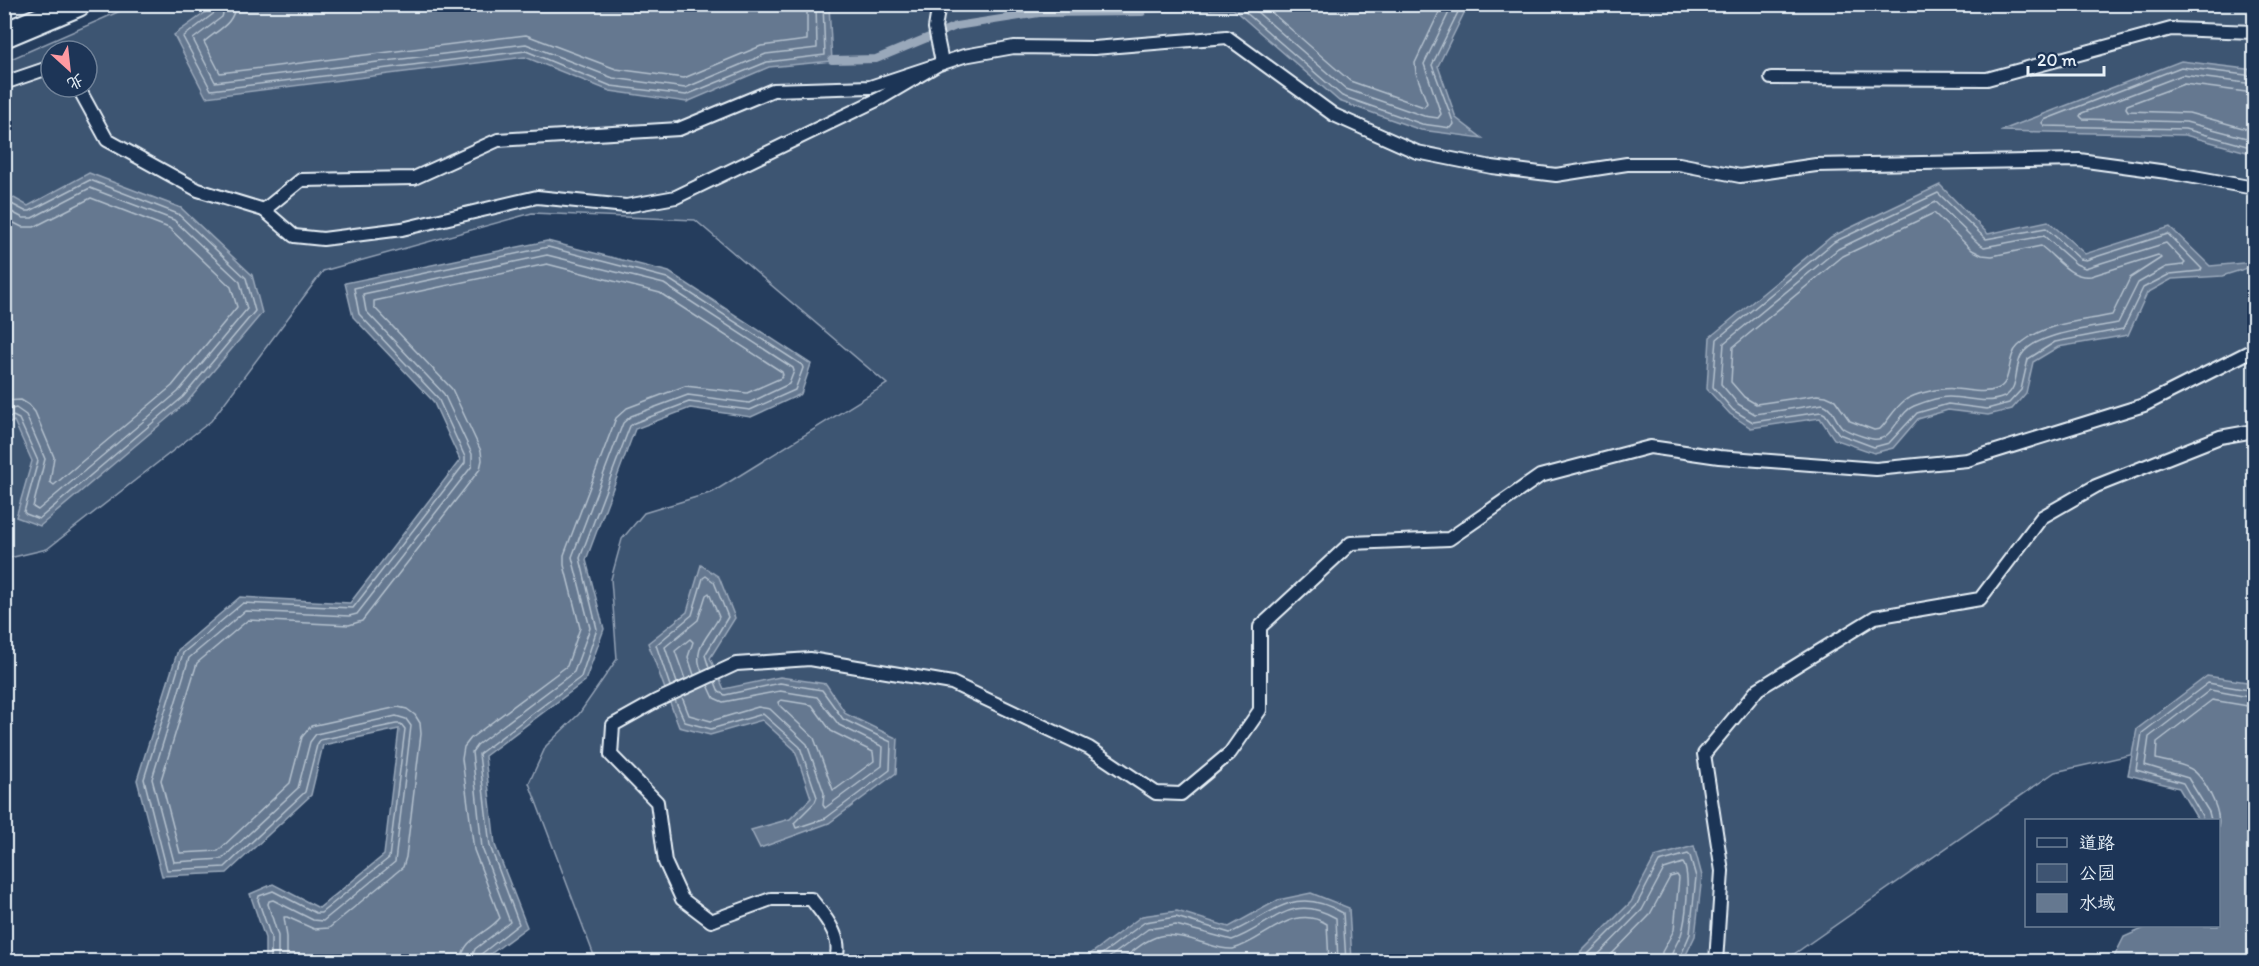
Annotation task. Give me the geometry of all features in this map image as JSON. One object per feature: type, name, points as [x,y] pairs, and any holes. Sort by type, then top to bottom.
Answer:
[{"type":"street","points":[[4,35],[78,4]]},
{"type":"lane","points":[[939,4],[935,28],[942,62]]},
{"type":"lane","points":[[1771,78],[1987,80],[2171,29],[2254,32]]},
{"type":"lane","points":[[264,210],[301,180],[414,178],[498,140],[679,129],[773,90],[870,87],[963,56],[1014,47],[1094,48],[1227,37],[1334,115],[1417,152],[1492,167],[1556,175],[1627,164],[1679,164],[1740,176],[1816,165],[2079,160],[2167,172],[2254,188]]},
{"type":"lane","points":[[85,99],[107,140],[198,190],[264,210],[294,236],[323,239],[402,230],[537,196],[626,207],[676,197],[881,98],[942,62]]},
{"type":"lane","points":[[4,83],[39,71]]},
{"type":"lane","points":[[835,962],[837,956],[834,930],[811,899],[771,899],[711,921],[682,899],[665,862],[657,802],[611,755],[613,725],[656,701],[736,664],[810,659],[952,683],[1089,748],[1156,793],[1181,794],[1230,753],[1260,711],[1260,627],[1352,543],[1449,539],[1540,476],[1650,447],[1719,457],[1876,469],[1967,460],[2144,405],[2247,353],[2254,352]]},
{"type":"lane","points":[[1716,962],[1722,871],[1704,754],[1758,689],[1875,617],[1980,599],[2042,517],[2096,486],[2220,437],[2254,431]]},
{"type":"green space","points":[[136,4],[2254,5],[2254,727],[2055,772],[1784,961],[596,961],[529,783],[546,746],[579,714],[617,659],[611,579],[622,539],[644,513],[713,492],[887,384],[695,220],[532,213],[323,271],[211,421],[47,549],[5,559],[4,62],[39,47],[39,99],[99,99],[99,39],[56,39]]},
{"type":"water","points":[[1158,4],[1468,5],[1438,66],[1456,118],[1482,138],[1421,130],[1339,101],[1233,9],[1142,12]]},
{"type":"water","points":[[216,5],[829,5],[832,61],[769,67],[687,102],[610,91],[525,57],[206,97],[174,35]]},
{"type":"water","points":[[2181,61],[2254,70],[2254,154],[2185,135],[2000,131]]},
{"type":"water","points":[[89,173],[181,208],[252,275],[262,313],[188,401],[40,526],[16,517],[32,461],[14,421],[5,426],[5,193],[28,206]]},
{"type":"water","points":[[1940,185],[1988,234],[2048,221],[2085,254],[2170,227],[2210,266],[2254,262],[2254,266],[2222,276],[2172,279],[2147,293],[2128,335],[2058,347],[2033,362],[2026,393],[2012,409],[1988,415],[1948,410],[1918,419],[1893,448],[1874,453],[1834,439],[1820,418],[1751,428],[1730,414],[1707,389],[1710,337],[1831,237]]},
{"type":"water","points":[[547,241],[669,272],[811,364],[801,394],[751,417],[690,408],[635,429],[586,560],[604,629],[585,681],[485,756],[495,845],[527,927],[481,961],[265,961],[265,938],[250,894],[273,884],[319,908],[384,855],[399,729],[323,745],[311,795],[227,873],[162,876],[137,780],[178,650],[240,597],[350,603],[460,460],[433,401],[353,317],[345,283]]},
{"type":"water","points":[[701,565],[719,577],[735,618],[710,658],[724,689],[780,677],[826,684],[846,714],[898,739],[896,773],[829,823],[760,848],[751,830],[790,819],[811,798],[795,750],[762,720],[710,735],[679,727],[648,643],[687,612]]},
{"type":"water","points":[[2207,676],[2247,682],[2254,686],[2254,961],[2112,961],[2124,937],[2147,927],[2220,927],[2220,819],[2197,819],[2179,788],[2128,775],[2137,729]]},
{"type":"water","points":[[1694,846],[1702,876],[1695,936],[1683,961],[1572,961],[1631,902],[1655,857]]},
{"type":"water","points":[[1311,893],[1349,908],[1352,961],[1081,961],[1142,916],[1177,911],[1229,927],[1278,900]]},
{"type":"waterway","points":[[832,60],[876,59],[956,26],[1039,13],[1142,12]]}]
